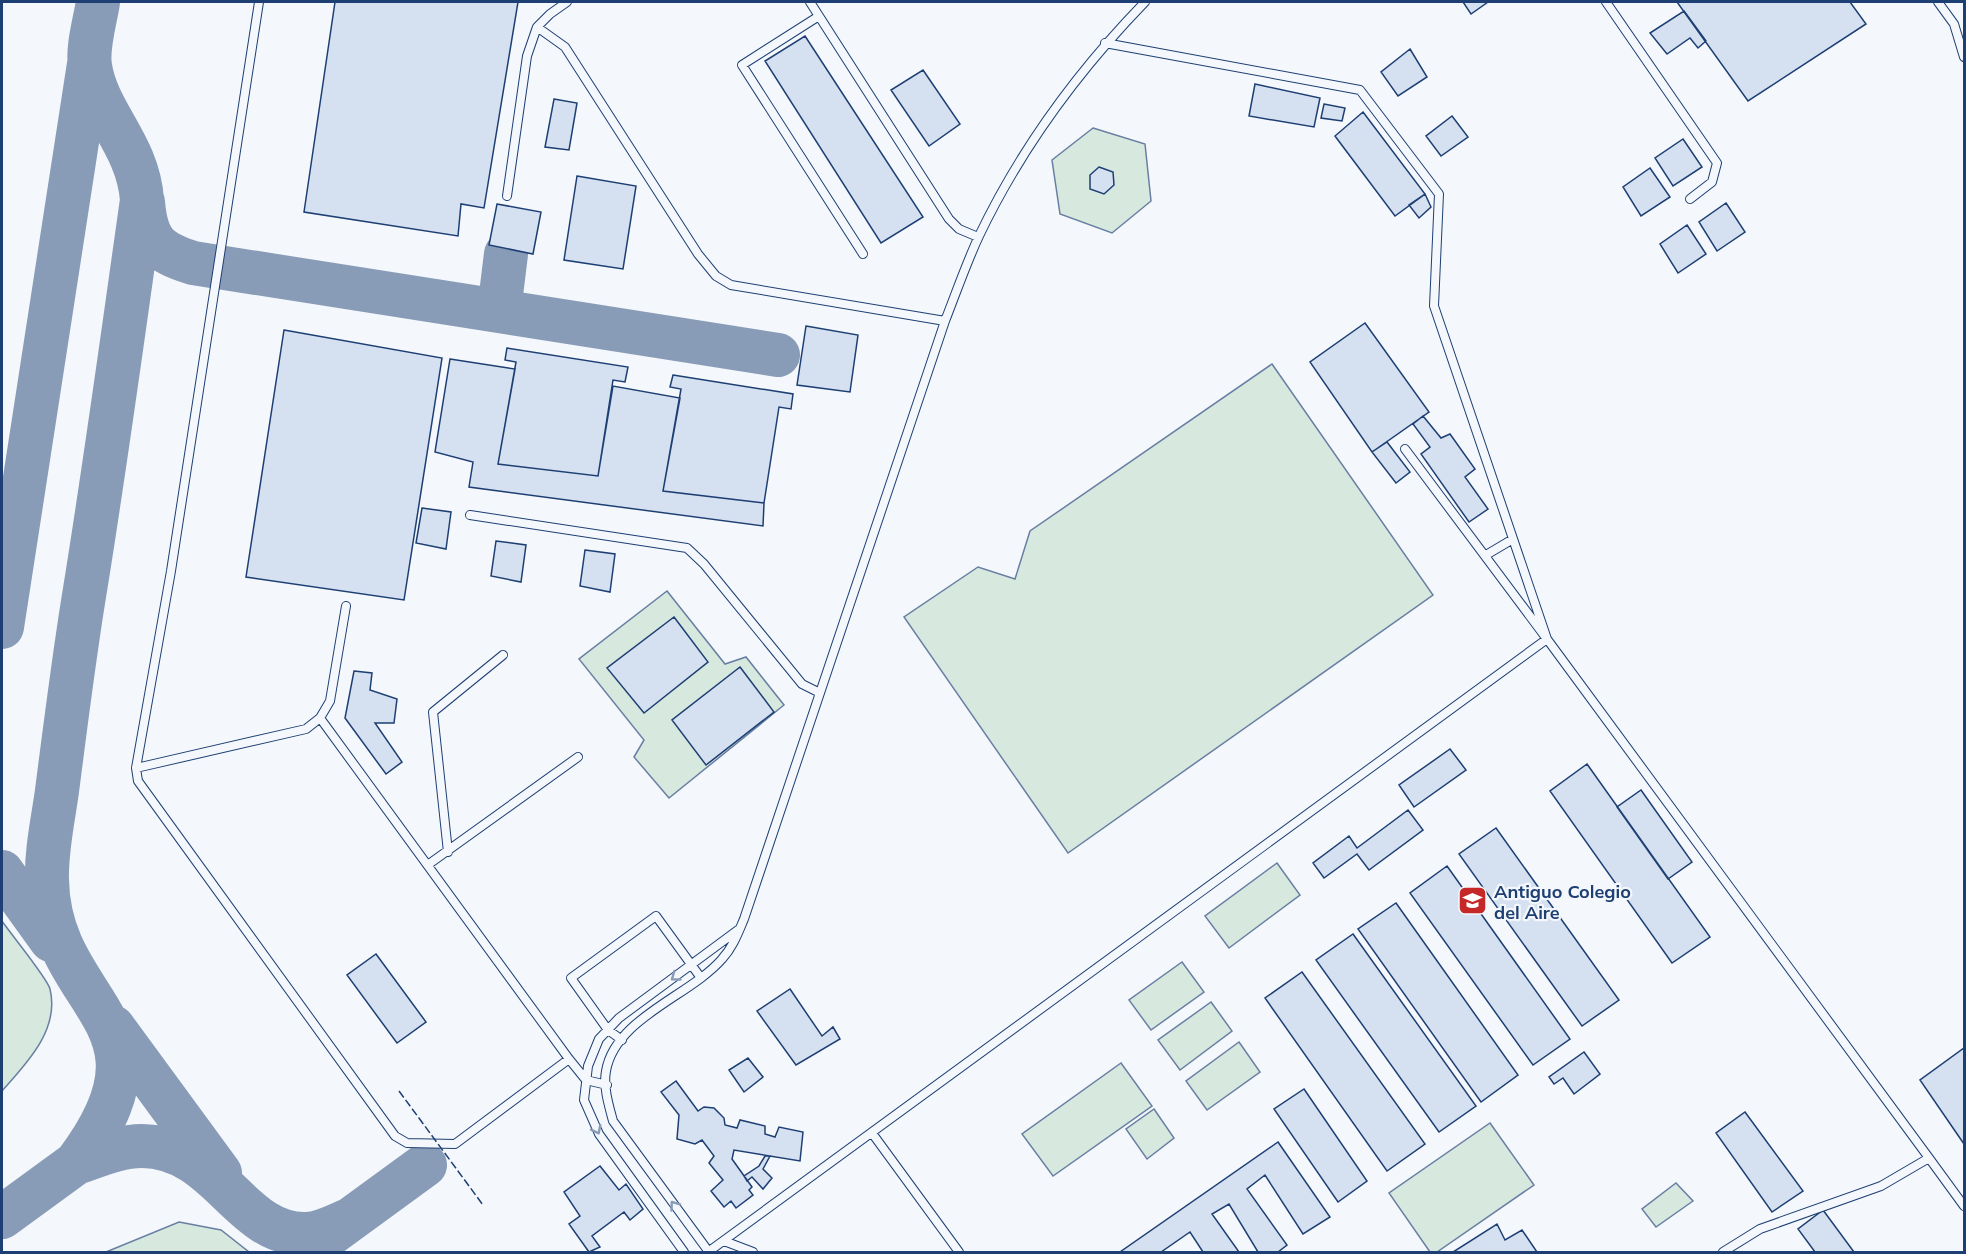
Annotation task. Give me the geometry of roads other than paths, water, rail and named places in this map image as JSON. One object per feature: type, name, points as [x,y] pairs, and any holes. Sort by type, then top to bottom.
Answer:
[{"type":"lane","points":[[259,2],[171,571],[136,768],[138,781],[395,1136],[407,1143],[455,1144],[569,1059]]},
{"type":"lane","points":[[507,196],[528,56],[537,27],[549,14],[567,2]]},
{"type":"lane","points":[[810,2],[949,219],[959,229],[978,237]]},
{"type":"lane","points":[[1145,2],[1105,43],[1038,129],[978,237],[945,321],[732,946],[722,960],[701,978],[631,1029],[616,1045],[606,1071],[613,1121],[708,1252],[1547,639]]},
{"type":"lane","points":[[1606,2],[1718,163],[1712,182],[1690,199]]},
{"type":"lane","points":[[1938,2],[1954,24],[1965,57]]},
{"type":"lane","points":[[819,15],[742,65],[863,254]]},
{"type":"lane","points":[[537,27],[565,47],[698,254],[716,276],[730,285],[945,321]]},
{"type":"lane","points":[[1105,43],[1360,90],[1439,195],[1434,306],[1547,639]]},
{"type":"lane","points":[[1405,449],[1486,555],[1965,1206]]},
{"type":"lane","points":[[470,516],[687,548],[704,564],[802,684],[820,693]]},
{"type":"lane","points":[[1486,555],[1513,539]]},
{"type":"lane","points":[[136,768],[306,729],[320,718],[330,701],[346,606]]},
{"type":"lane","points":[[448,852],[433,712],[502,655]]},
{"type":"lane","points":[[320,718],[429,864],[569,1059],[586,1080],[607,1085]]},
{"type":"lane","points":[[429,864],[578,757]]},
{"type":"lane","points":[[622,1040],[608,1030],[571,978],[656,916],[701,978]]},
{"type":"lane","points":[[684,1252],[599,1134],[584,1100],[588,1066],[596,1048],[619,1018],[739,929]]},
{"type":"lane","points":[[872,1133],[959,1252]]},
{"type":"lane","points":[[1723,1252],[1760,1228],[1881,1186],[1929,1158]]},
{"type":"lane","points":[[724,1241],[753,1252]]},
{"type":"place","name":"Antiguo Colegio del Aire","points":[[1473,901]]}]
